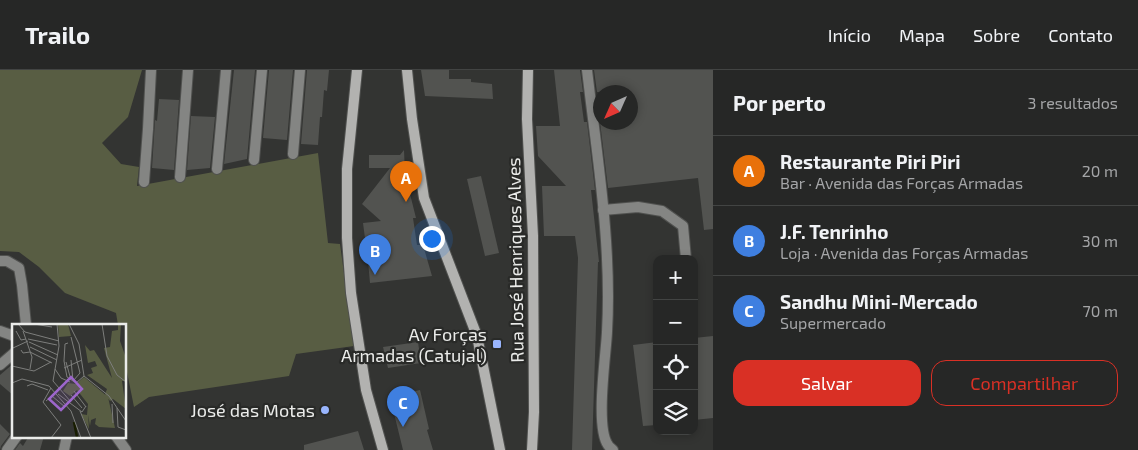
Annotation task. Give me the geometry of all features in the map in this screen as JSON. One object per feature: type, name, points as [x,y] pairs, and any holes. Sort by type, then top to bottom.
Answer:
[{"type":"street","points":[[144,182],[150,70]]},
{"type":"street","points":[[180,177],[188,70]]},
{"type":"street","points":[[217,169],[226,70]]},
{"type":"street","points":[[254,160],[262,70]]},
{"type":"street","points":[[293,154],[300,70]]},
{"type":"street","points":[[358,70],[347,169],[347,238],[351,293],[366,390],[383,450]]},
{"type":"street","points":[[407,70],[424,198],[477,336],[500,450]]},
{"type":"street","name":"Rua José Henriques Alves","points":[[528,70],[527,119],[533,236],[534,412],[532,450]]},
{"type":"street","points":[[587,70],[603,210],[609,284],[603,373],[603,430],[607,444],[613,450]]},
{"type":"street","points":[[603,210],[638,207],[662,211],[683,226],[686,255]]},
{"type":"street","points":[[0,261],[7,261],[18,268],[22,285],[26,324]]},
{"type":"street","points":[[0,331],[12,335]]},
{"type":"street","points":[[0,365],[12,355]]},
{"type":"street","points":[[7,450],[15,438]]},
{"type":"street","points":[[117,438],[126,450]]},
{"type":"green space","points":[[0,70],[142,70],[128,117],[102,143],[121,164],[139,167],[137,186],[318,153],[328,243],[340,244],[354,346],[296,354],[289,376],[149,397],[134,407],[126,367],[126,324],[118,324],[116,313],[65,293],[39,267],[19,252],[0,251]]},
{"type":"building","points":[[234,70],[255,70],[247,159],[224,164]]},
{"type":"building","points":[[269,70],[293,70],[287,140],[263,138]]},
{"type":"building","points":[[307,70],[329,70],[327,91],[324,90],[322,117],[320,117],[318,145],[301,144]]},
{"type":"building","points":[[421,70],[449,70],[449,79],[471,79],[471,82],[492,84],[493,99],[425,96]]},
{"type":"building","points":[[554,70],[580,70],[583,92],[580,92],[584,122],[587,122],[595,190],[591,190],[599,262],[592,450],[572,450],[578,258],[575,236],[544,236],[542,186],[566,186],[538,156],[536,126],[560,126]]},
{"type":"building","points":[[594,70],[713,70],[713,229],[704,230],[698,178],[608,188],[601,130],[638,130],[638,85],[596,85]]},
{"type":"building","points":[[159,99],[179,100],[174,170],[152,168],[155,120],[157,121]]},
{"type":"building","points":[[191,116],[215,117],[210,168],[187,170]]},
{"type":"building","points":[[404,150],[405,174],[416,218],[413,218],[417,245],[423,245],[432,276],[370,283],[363,223],[381,221],[362,204],[390,168],[369,168],[369,155],[400,155]]},
{"type":"building","points":[[481,176],[499,253],[485,256],[467,179]]},
{"type":"building","points":[[713,336],[713,418],[698,420],[698,345],[698,338]]},
{"type":"building","points":[[418,342],[421,363],[388,368],[383,347]]},
{"type":"building","points":[[653,342],[653,425],[643,426],[633,345]]},
{"type":"building","points":[[12,365],[12,394],[0,384],[0,375]]},
{"type":"building","points":[[420,390],[429,429],[427,430],[433,450],[403,450],[390,397]]},
{"type":"building","points":[[0,424],[10,434],[0,450]]},
{"type":"building","points":[[358,431],[364,450],[304,450],[304,445]]},
{"type":"building","points":[[28,438],[43,438],[40,450],[15,450],[20,443],[23,446]]},
{"type":"place","name":"Restaurante Piri Piri","points":[[406,202]]},
{"type":"place","name":"J.F. Tenrinho","points":[[375,275]]},
{"type":"place","name":"Av Forças Armadas (Catujal)","points":[[497,344]]},
{"type":"place","name":"José das Motas","points":[[325,410]]},
{"type":"place","name":"Sandhu Mini-Mercado","points":[[403,427]]}]
